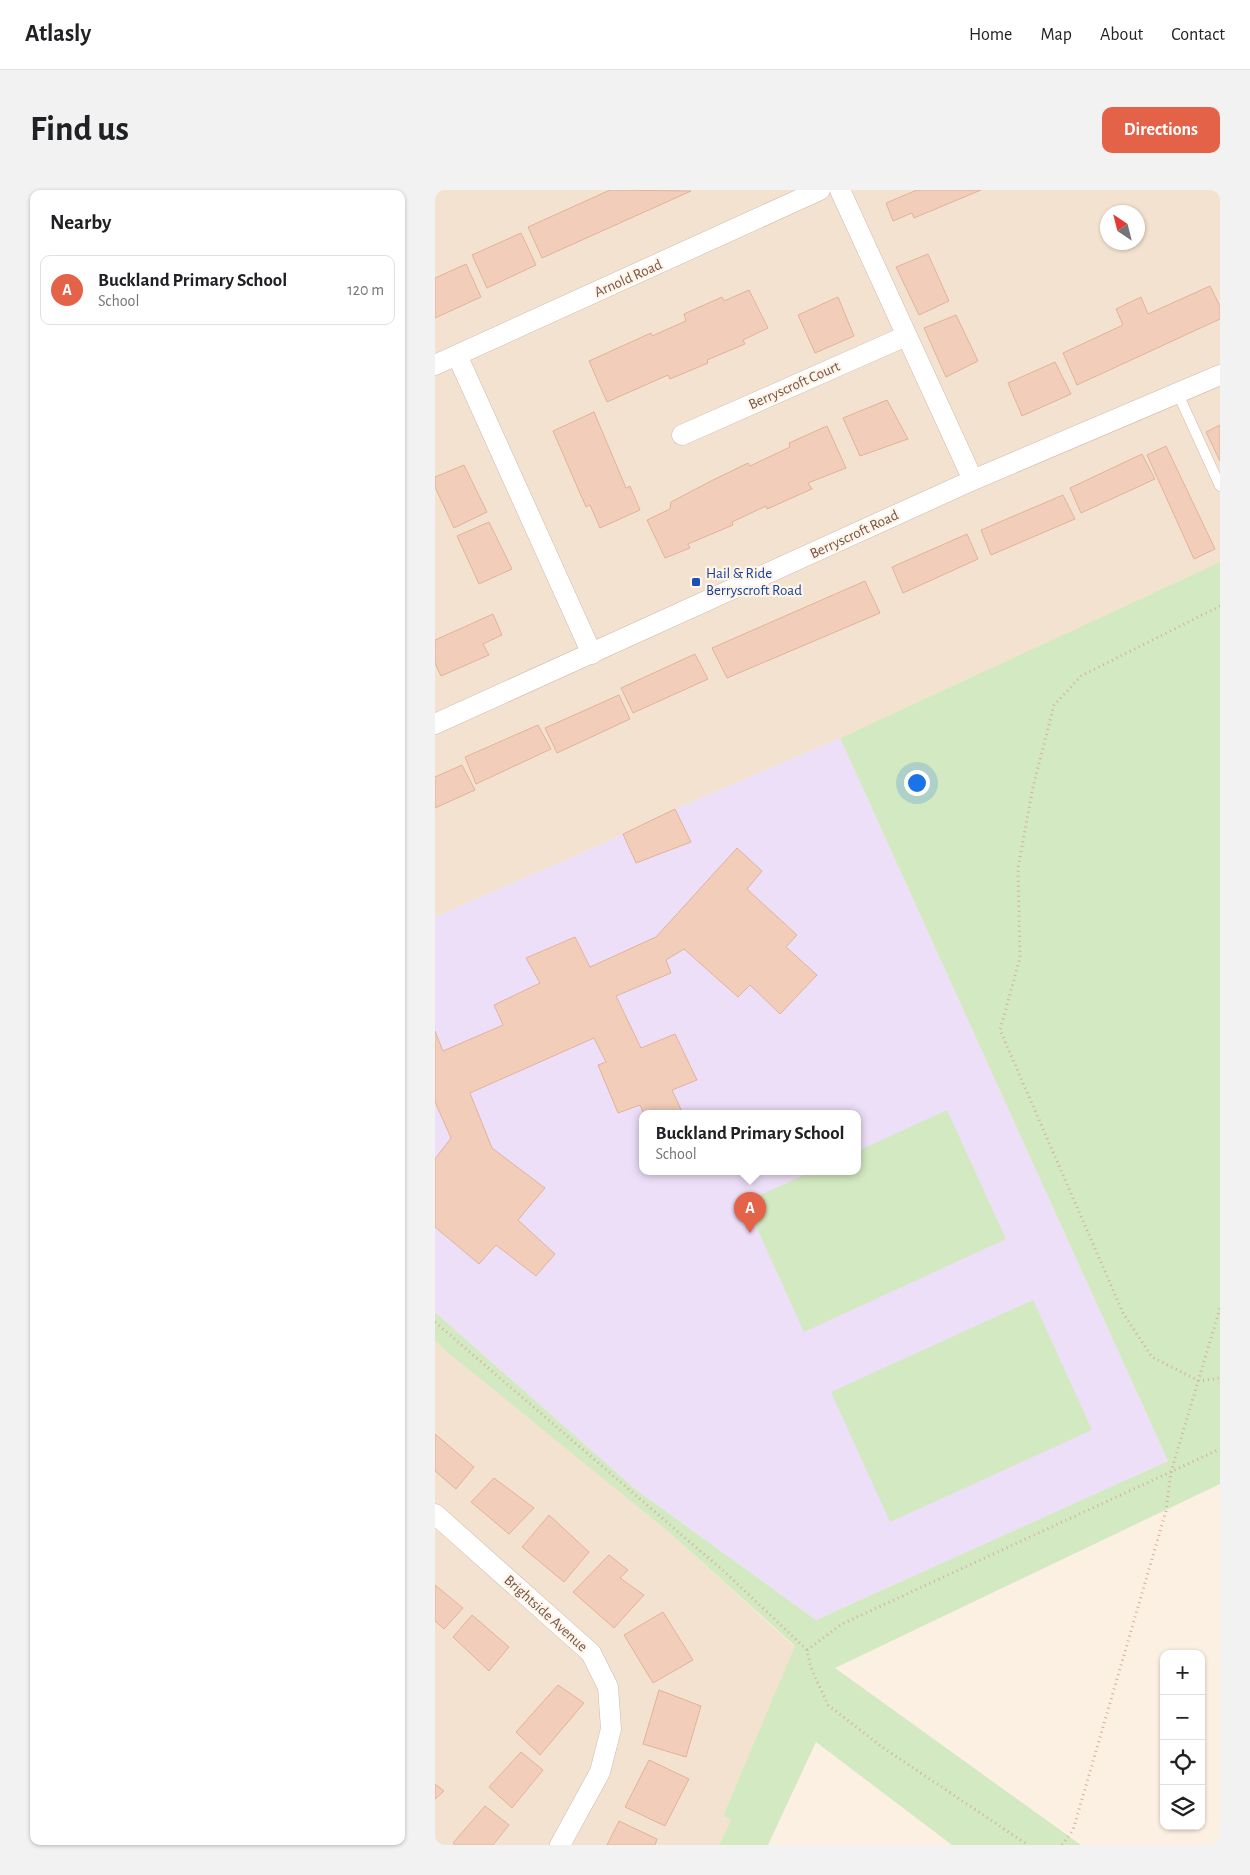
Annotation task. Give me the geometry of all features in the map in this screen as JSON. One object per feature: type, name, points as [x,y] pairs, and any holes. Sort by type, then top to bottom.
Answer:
[{"type":"street","name":"Arnold Road","points":[[435,365],[820,190]]},
{"type":"street","points":[[840,190],[973,480]]},
{"type":"street","name":"Berryscroft Court","points":[[682,435],[906,336]]},
{"type":"street","points":[[457,355],[592,654]]},
{"type":"street","name":"Berryscroft Road","points":[[435,724],[973,480],[1220,375]]},
{"type":"street","name":"Brightside Avenue","points":[[435,1514],[591,1653],[608,1687],[611,1729],[600,1772],[560,1845]]},
{"type":"lane","points":[[1178,394],[1220,486]]},
{"type":"path","points":[[1220,606],[1081,676],[1054,706],[1033,787],[1018,868],[1019,958],[1000,1030],[1123,1313],[1152,1357],[1199,1381],[1220,1378]]},
{"type":"path","points":[[1062,1845],[1073,1830],[1098,1746],[1166,1511],[1171,1472],[1220,1308]]},
{"type":"path","points":[[435,1322],[727,1574],[807,1650],[811,1668],[828,1705],[882,1747],[1028,1845]]},
{"type":"path","points":[[807,1650],[842,1624],[1220,1449]]},
{"type":"shaded area","points":[[435,190],[1220,190],[1220,562],[840,738],[675,809],[602,844],[435,917]]},
{"type":"shaded area","points":[[840,738],[1168,1461],[816,1620],[635,1489],[435,1312],[435,917],[602,844],[675,809]]},
{"type":"shaded area","points":[[435,1340],[670,1533],[795,1647],[723,1816],[731,1820],[719,1845],[435,1845]]},
{"type":"green space","points":[[1220,562],[1220,1484],[835,1668],[1081,1845],[952,1845],[816,1742],[768,1845],[719,1845],[731,1820],[723,1816],[795,1646],[670,1533],[445,1350],[435,1340],[435,1312],[635,1489],[816,1620],[1168,1461],[840,738]]},
{"type":"green space","points":[[947,1110],[1006,1239],[804,1332],[745,1202],[804,1175],[861,1175],[861,1150]]},
{"type":"green space","points":[[1033,1300],[1092,1430],[890,1522],[831,1392]]},
{"type":"building","points":[[610,190],[691,191],[542,258],[528,227]]},
{"type":"building","points":[[917,190],[981,190],[914,218],[912,213],[893,221],[886,203]]},
{"type":"building","points":[[521,233],[536,265],[487,288],[472,255]]},
{"type":"building","points":[[928,254],[949,301],[919,315],[896,267]]},
{"type":"building","points":[[466,264],[481,297],[435,318],[435,278]]},
{"type":"building","points":[[1210,286],[1220,306],[1220,319],[1077,385],[1063,353],[1123,325],[1116,309],[1141,297],[1148,314]]},
{"type":"building","points":[[749,290],[768,328],[743,340],[745,344],[707,360],[708,363],[670,379],[668,375],[607,402],[589,361],[651,333],[652,336],[686,321],[684,314],[722,297],[724,301]]},
{"type":"building","points":[[838,297],[854,336],[815,353],[798,315]]},
{"type":"building","points":[[956,315],[978,361],[946,377],[924,328]]},
{"type":"building","points":[[1055,362],[1071,394],[1022,416],[1008,383]]},
{"type":"building","points":[[887,400],[908,439],[860,456],[843,418]]},
{"type":"building","points":[[594,412],[626,488],[630,486],[640,510],[600,528],[590,505],[586,507],[553,431]]},
{"type":"building","points":[[1220,425],[1220,461],[1206,432]]},
{"type":"building","points":[[827,426],[846,468],[808,483],[812,489],[767,509],[766,506],[732,522],[733,525],[688,544],[690,548],[665,558],[647,520],[670,509],[671,502],[711,481],[748,463],[750,466],[790,447],[789,443]]},
{"type":"building","points":[[1166,446],[1215,549],[1194,559],[1147,455]]},
{"type":"building","points":[[1142,454],[1155,479],[1081,513],[1070,488]]},
{"type":"building","points":[[464,465],[487,512],[454,528],[435,487],[435,477]]},
{"type":"building","points":[[1063,495],[1075,519],[991,555],[981,530]]},
{"type":"building","points":[[489,522],[512,569],[479,584],[457,536]]},
{"type":"building","points":[[967,534],[978,559],[903,593],[892,567]]},
{"type":"building","points":[[865,581],[880,613],[727,678],[712,648]]},
{"type":"building","points":[[493,614],[502,635],[483,644],[489,655],[441,676],[435,663],[435,640]]},
{"type":"building","points":[[695,654],[708,679],[633,713],[621,688]]},
{"type":"building","points":[[619,695],[630,719],[557,753],[545,728]]},
{"type":"building","points":[[538,725],[551,749],[476,784],[465,757]]},
{"type":"building","points":[[462,765],[475,790],[435,808],[435,777]]},
{"type":"building","points":[[675,809],[691,842],[636,863],[623,834]]},
{"type":"building","points":[[737,848],[762,871],[747,889],[797,935],[786,947],[817,975],[780,1014],[750,985],[738,997],[684,949],[666,960],[671,973],[616,996],[641,1048],[675,1034],[697,1080],[672,1090],[681,1110],[642,1110],[640,1105],[618,1113],[598,1065],[606,1062],[594,1038],[470,1093],[492,1148],[545,1188],[518,1220],[555,1254],[536,1276],[496,1245],[479,1264],[435,1227],[435,1159],[451,1138],[435,1102],[435,1031],[443,1051],[503,1025],[494,1005],[540,983],[526,958],[575,937],[590,967],[656,937]]},
{"type":"building","points":[[435,1434],[474,1467],[456,1489],[435,1471]]},
{"type":"building","points":[[494,1478],[534,1508],[509,1534],[471,1502]]},
{"type":"building","points":[[549,1515],[589,1552],[564,1582],[522,1547]]},
{"type":"building","points":[[609,1555],[628,1570],[620,1578],[644,1595],[614,1628],[573,1592]]},
{"type":"building","points":[[435,1585],[463,1608],[444,1629],[435,1621]]},
{"type":"building","points":[[663,1612],[693,1660],[653,1683],[624,1635]]},
{"type":"building","points":[[472,1615],[509,1647],[489,1671],[453,1637]]},
{"type":"building","points":[[558,1685],[584,1703],[540,1755],[516,1732]]},
{"type":"building","points":[[659,1690],[701,1706],[686,1757],[643,1744]]},
{"type":"building","points":[[521,1752],[543,1770],[512,1808],[489,1787]]},
{"type":"building","points":[[649,1760],[689,1779],[665,1826],[625,1807]]},
{"type":"building","points":[[435,1784],[444,1791],[435,1799]]},
{"type":"building","points":[[485,1806],[509,1825],[493,1845],[455,1845],[453,1843]]},
{"type":"building","points":[[619,1821],[657,1839],[655,1845],[607,1845]]},
{"type":"place","name":"Hail & Ride Berryscroft Road","points":[[696,582]]},
{"type":"place","name":"Buckland Primary School","points":[[750,1233]]}]
